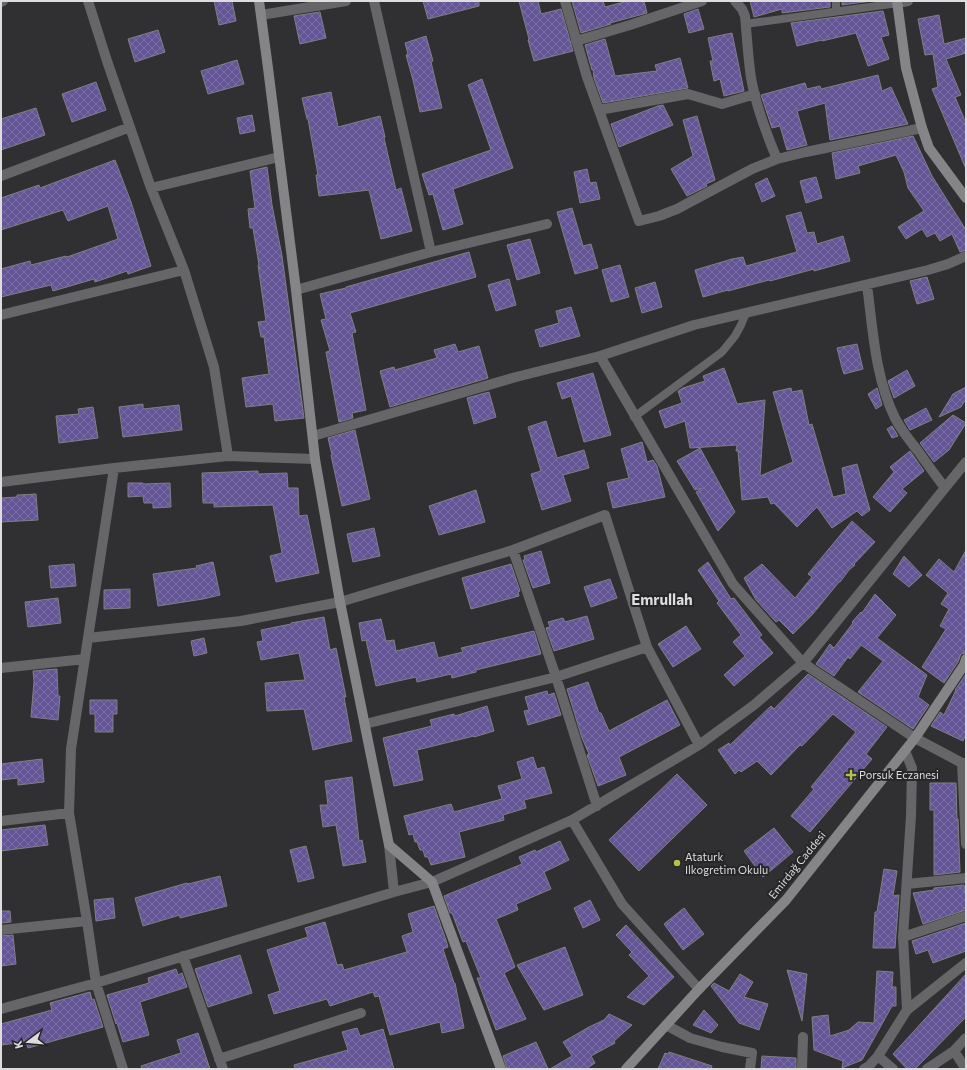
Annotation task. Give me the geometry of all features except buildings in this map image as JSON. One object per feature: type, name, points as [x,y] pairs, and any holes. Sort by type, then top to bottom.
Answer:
[{"type":"street","points":[[88,1],[151,188],[184,270],[214,367],[228,456]]},
{"type":"street","points":[[259,1],[296,290],[315,459],[340,602],[389,845],[394,892]]},
{"type":"street","points":[[261,15],[346,1]]},
{"type":"street","points":[[374,1],[432,252]]},
{"type":"street","points":[[565,1],[587,77],[638,221],[677,209],[752,169],[777,159],[922,128]]},
{"type":"street","points":[[576,40],[630,25],[702,1]]},
{"type":"street","points":[[735,1],[742,9],[745,16],[751,78],[766,132],[777,159]]},
{"type":"street","points":[[901,2],[906,68],[922,128],[929,148],[966,198]]},
{"type":"street","points":[[599,110],[688,94],[722,104],[755,94]]},
{"type":"street","points":[[1,176],[130,127]]},
{"type":"street","points":[[151,188],[279,157]]},
{"type":"street","points":[[296,290],[432,252],[546,224]]},
{"type":"street","points":[[313,436],[516,377],[600,356],[694,325],[928,270],[948,264],[966,256]]},
{"type":"street","points":[[1,315],[184,270]]},
{"type":"street","points":[[867,285],[879,371],[889,404],[904,433],[945,488]]},
{"type":"street","points":[[600,356],[634,417],[733,584],[803,663],[915,738],[964,763],[966,844]]},
{"type":"street","points":[[1,482],[228,456],[315,459]]},
{"type":"street","points":[[1,1009],[96,983],[394,892],[432,882],[572,820],[597,806],[699,745],[754,705],[803,663],[966,462]]},
{"type":"street","points":[[114,468],[71,750],[69,813],[96,983],[123,1069]]},
{"type":"street","points":[[88,638],[241,621],[340,602],[513,550],[605,515],[647,647],[699,745]]},
{"type":"street","points":[[513,550],[556,677],[597,806]]},
{"type":"street","points":[[365,724],[556,677],[647,647]]},
{"type":"street","points":[[1,668],[85,659]]},
{"type":"street","name":"Emirdağ Caddesi","points":[[626,1069],[699,989],[786,900],[915,738],[966,659]]},
{"type":"street","points":[[905,751],[912,768],[911,816],[903,937],[907,1010]]},
{"type":"street","points":[[1,821],[69,813]]},
{"type":"street","points":[[572,820],[622,904],[699,989]]},
{"type":"street","points":[[389,845],[432,882],[501,1069]]},
{"type":"street","points":[[907,884],[966,878]]},
{"type":"street","points":[[903,937],[966,916]]},
{"type":"street","points":[[1,930],[87,921]]},
{"type":"street","points":[[183,956],[221,1064],[360,1014]]},
{"type":"street","points":[[864,1069],[869,1066],[878,1056],[907,1010],[966,963]]},
{"type":"street","points":[[666,1025],[690,1038],[752,1054],[750,1069]]},
{"type":"street","points":[[802,1069],[803,1037]]},
{"type":"street","points":[[927,1069],[954,1051],[966,1038]]},
{"type":"street","points":[[954,1051],[966,1069]]},
{"type":"street","points":[[878,1056],[893,1069]]},
{"type":"lane","points":[[836,1],[836,11]]},
{"type":"lane","points":[[746,24],[901,2]]},
{"type":"lane","points":[[634,417],[722,352],[735,336],[746,313]]},
{"type":"place","name":"Porsuk Eczanesi","points":[[851,775]]},
{"type":"place","name":"Ataturk Ilkogretim Okulu","points":[[677,863]]},
{"type":"district","name":"Emrullah","points":[[662,600]]}]
